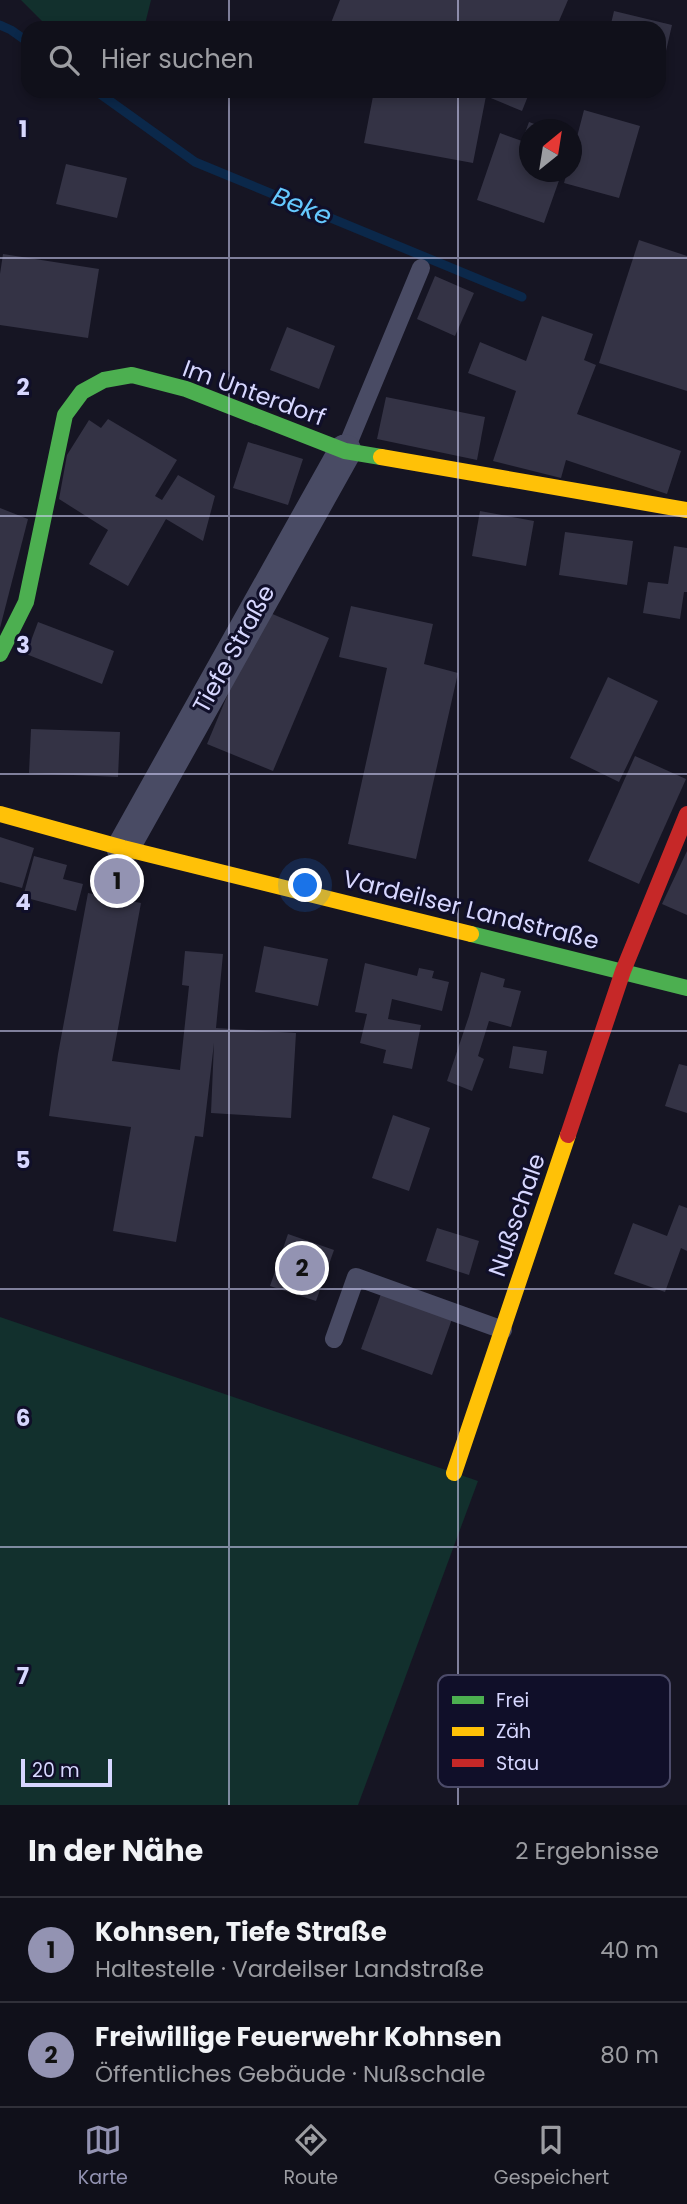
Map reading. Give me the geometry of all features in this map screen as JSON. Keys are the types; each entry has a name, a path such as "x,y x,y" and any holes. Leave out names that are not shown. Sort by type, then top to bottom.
{"street":[{"name":"Im Unterdorf","path":"0,654 26,602 65,415 82,391 104,380 132,375 186,390 345,451 687,510"},
{"name":"Tiefe Straße","path":"124,848 345,451"},
{"name":"Vardeilser Landstraße","path":"0,814 124,848 687,988"},
{"name":"Nußschale","path":"454,1473 623,971 687,814"}],"lane":[{"path":"345,451 421,268"},
{"path":"334,1339 356,1277 503,1330"}],"green space":[{"path":"21,0 151,0 146,21 42,21"},
{"path":"0,1317 478,1481 358,1805 0,1805"}],"building":[{"path":"340,0 568,0 559,21 332,21"},
{"path":"614,11 655,21 612,21"},
{"path":"666,24 672,25 666,51"},
{"path":"373,98 486,98 473,163 364,143"},
{"path":"491,98 527,98 522,111"},
{"path":"584,110 640,126 619,198 564,183 582,182"},
{"path":"500,133 519,140 519,182 558,182 544,223 477,200"},
{"path":"66,164 127,178 117,218 56,204"},
{"path":"639,240 687,256 687,391 599,363"},
{"path":"3,254 99,269 88,338 0,325 0,274"},
{"path":"435,276 474,293 455,336 417,319"},
{"path":"542,316 593,334 584,360 596,365 577,414 681,451 667,494 566,460 561,478 493,461 516,391 468,373 480,342 526,361"},
{"path":"287,327 335,346 319,389 270,370"},
{"path":"386,397 485,417 477,460 377,439"},
{"path":"108,419 177,460 155,496 162,500 178,475 215,496 203,541 166,519 128,586 89,564 108,530 59,499 67,455 89,420 101,428"},
{"path":"248,442 303,459 288,505 233,488"},
{"path":"0,508 28,519 0,628"},
{"path":"480,511 534,521 526,566 472,556"},
{"path":"565,532 633,541 627,585 559,575"},
{"path":"674,546 687,548 687,592 684,592 680,619 643,613 648,582 668,584"},
{"path":"351,606 433,624 424,664 458,673 416,859 348,844 387,668 339,657"},
{"path":"263,610 329,638 273,771 207,744"},
{"path":"38,622 114,651 102,684 26,654"},
{"path":"608,677 658,701 619,782 570,758"},
{"path":"31,729 120,732 118,777 29,773"},
{"path":"635,756 686,779 639,884 588,861"},
{"path":"0,837 34,848 22,888 0,882"},
{"path":"687,851 687,915 662,904"},
{"path":"34,856 67,865 63,879 83,884 76,911 23,897"},
{"path":"88,893 141,903 112,1061 180,1070 189,986 182,985 185,951 223,954 216,1028 296,1033 291,1118 211,1113 214,1043 203,1137 195,1136 176,1242 113,1231 131,1127 49,1116"},
{"path":"264,946 328,959 318,1006 255,992"},
{"path":"365,963 417,976 419,968 434,971 432,978 449,982 442,1011 392,999 388,1019 421,1025 412,1069 383,1063 386,1050 360,1043 367,1014 355,1012"},
{"path":"481,972 505,979 503,987 521,991 511,1027 489,1021 478,1056 484,1059 472,1091 447,1081"},
{"path":"513,1046 547,1051 543,1074 509,1068"},
{"path":"679,1064 687,1066 687,1113 665,1106"},
{"path":"393,1115 430,1128 409,1191 372,1178"},
{"path":"679,1205 687,1208 687,1251 681,1248 665,1292 614,1274 633,1223 667,1236"},
{"path":"437,1228 479,1241 469,1275 426,1261"},
{"path":"288,1234 334,1250 316,1301 270,1286"},
{"path":"381,1294 452,1319 432,1375 361,1349"}],"waterway":[{"name":"Beke","path":"0,25 21,37"},
{"name":"Beke","path":"106,98 195,162 522,297"}],"traffic: fast":[{"path":"0,654 26,602 65,415 82,392 104,380 132,375 186,389 345,451 381,457"},
{"path":"471,934 687,988"}],"traffic: slow":[{"path":"381,457 687,510"},
{"path":"0,814 123,848 471,934"},
{"path":"454,1473 568,1135"}],"traffic: jam":[{"path":"568,1135 623,971 687,814"}],"place":[{"name":"Kohnsen, Tiefe Straße","path":"117,881"},
{"name":"Freiwillige Feuerwehr Kohnsen","path":"302,1268"}]}
